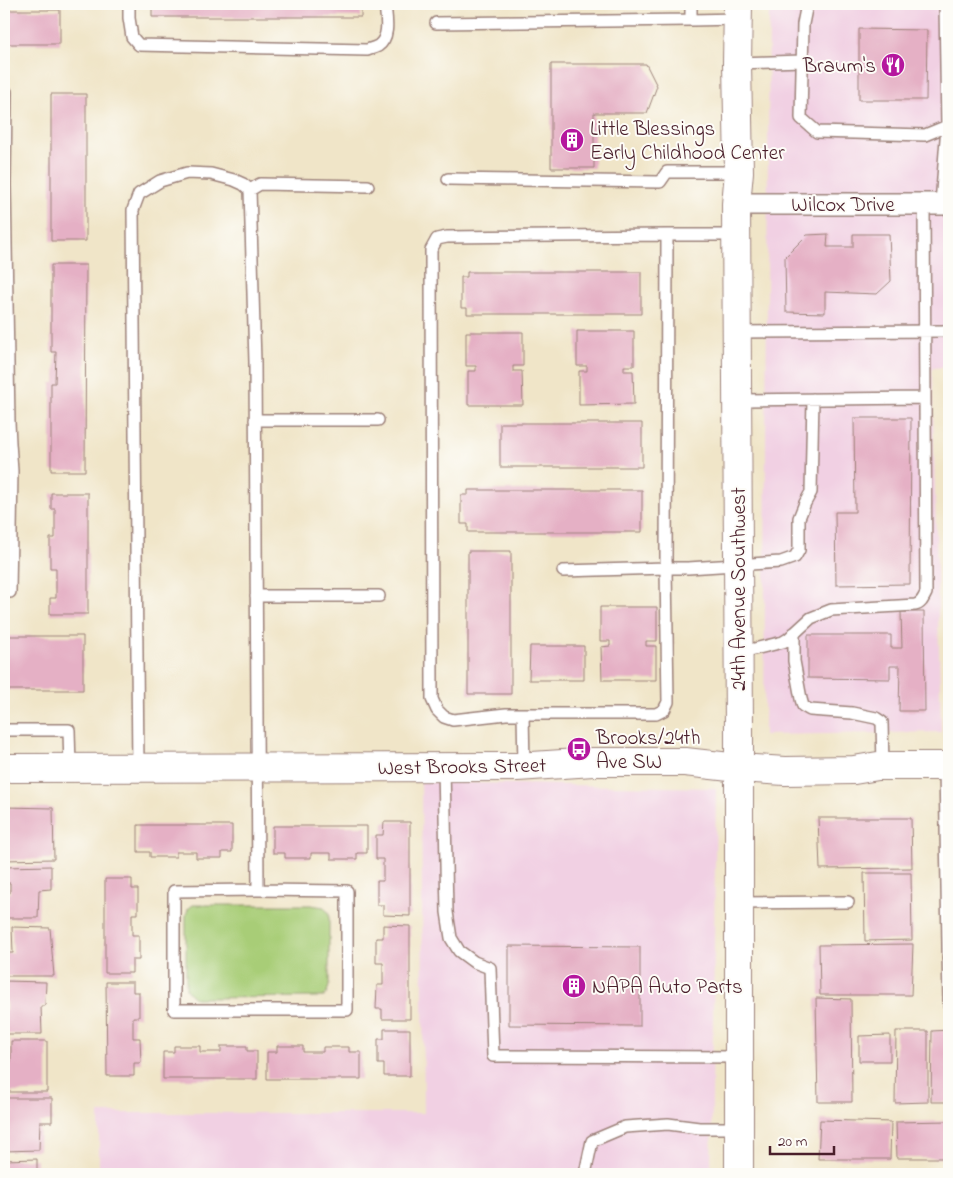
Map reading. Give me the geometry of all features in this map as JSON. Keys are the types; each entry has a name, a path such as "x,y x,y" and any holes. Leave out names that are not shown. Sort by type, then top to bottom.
{"main road":[{"name":"24th Avenue Southwest","path":"738,12 739,172 736,204 739,655 739,1174"},
{"name":"West Brooks Street","path":"4,768 444,767 524,766 593,762 684,762 785,771 854,770 883,766 947,766"}],"street":[{"name":"Wilcox Drive","path":"736,204 938,204"}],"lane":[{"path":"129,4 132,37 139,45 366,50 378,46 383,41 386,33 385,4"},
{"path":"691,4 691,20"},
{"path":"807,4 803,24 801,118 817,132 926,136 947,126"},
{"path":"739,655 746,651 783,642 811,618 830,610 914,605 923,599 926,593 925,331 947,126 942,6"},
{"path":"436,23 691,20 738,12"},
{"path":"737,63 802,61"},
{"path":"4,89 6,92 5,204 9,422 7,446 12,470 10,592 4,592"},
{"path":"448,179 660,182 667,172 739,172"},
{"path":"138,768 133,210 139,194 160,181 187,173 211,174 234,180 250,190 255,362 258,890"},
{"path":"250,190 260,184 368,186"},
{"path":"667,235 666,568 668,702 664,710 656,714 506,714 453,720 444,717 437,710 432,699 431,250 437,239 447,237 667,235 737,235"},
{"path":"737,332 949,331"},
{"path":"738,400 925,398"},
{"path":"563,571 738,565 782,562 795,557 799,550 799,518 811,492 813,399"},
{"path":"255,420 378,420"},
{"path":"256,596 379,596"},
{"path":"794,633 794,661 800,699 803,706 810,710 852,713 876,718 882,722 883,766"},
{"path":"523,714 524,766"},
{"path":"4,730 69,730 70,768"},
{"path":"947,766 949,1005"},
{"path":"444,767 447,912 450,938 459,951 474,962 490,968 493,1056 739,1057"},
{"path":"258,890 347,891 347,1010 174,1010 174,891 258,890"},
{"path":"739,903 848,902"},
{"path":"585,1174 592,1141 624,1126 668,1124 699,1128 739,1128"}],"shaded area":[{"path":"769,4 949,4 949,367 932,368 941,732 764,735"},
{"path":"421,782 716,788 711,1174 99,1174 99,1113 424,1113"}],"green space":[{"path":"193,905 311,905 324,907 329,914 329,986 324,997 195,998 186,989 186,915 188,909"}],"building":[{"path":"152,4 361,4 361,17 152,17"},
{"path":"4,10 60,10 60,44 4,44"},
{"name":"Braum's","path":"859,29 927,30 926,100 859,100"},
{"name":"Little Blessings Early Childhood Center","path":"551,64 646,64 657,86 647,113 594,113 594,168 551,168"},
{"path":"51,94 86,94 86,241 51,241"},
{"path":"828,234 827,247 853,247 853,234 889,234 891,281 877,294 825,292 825,313 786,312 785,257 807,235"},
{"path":"51,265 86,265 85,471 51,471 51,383 55,383 56,352 51,352"},
{"path":"467,272 641,272 641,314 467,314 467,308 461,308 461,277 467,277"},
{"path":"577,331 634,331 634,366 624,366 624,371 633,371 634,404 579,405 579,371 587,371 587,366 577,366"},
{"path":"466,332 523,332 523,366 513,366 513,371 522,371 523,405 468,405 468,371 476,371 476,366 466,366"},
{"path":"854,418 911,418 910,584 836,585 835,512 855,512"},
{"path":"500,423 642,423 642,467 500,467"},
{"path":"468,490 642,490 642,532 468,532 468,524 461,524 461,495 468,495"},
{"path":"51,493 88,493 88,614 50,614 50,598 56,598 56,568 50,568 50,538 55,538 55,509 51,509"},
{"path":"468,551 511,551 511,694 468,694"},
{"path":"600,607 657,607 657,641 646,641 646,646 656,646 656,680 602,680 601,647 610,646 610,641 600,641"},
{"path":"901,612 924,612 925,711 899,711 900,666 890,666 890,679 808,678 808,635 891,635 891,648 902,648"},
{"path":"4,636 83,636 83,690 4,690"},
{"path":"530,646 584,646 584,680 529,680"},
{"path":"4,807 53,808 54,859 4,860"},
{"path":"818,818 911,818 912,868 820,869"},
{"path":"384,822 410,822 410,916 383,915 383,905 377,905 377,881 383,881 383,859 376,859 376,835 383,835"},
{"path":"138,825 232,825 232,852 222,852 222,858 196,858 196,852 176,852 176,857 150,857 150,852 138,852"},
{"path":"273,826 367,826 367,853 357,853 357,859 331,859 331,853 311,853 311,858 285,858 285,853 273,853"},
{"path":"51,866 51,889 39,890 38,918 4,918 4,893 10,893 10,883 4,883 4,867"},
{"path":"864,873 911,873 912,940 865,941"},
{"path":"105,879 132,879 132,889 138,889 138,914 132,914 132,935 139,935 139,960 132,960 132,973 105,973"},
{"path":"383,925 410,926 410,1019 382,1019 382,1009 376,1009 377,985 383,985 383,963 376,963 376,938 383,938"},
{"path":"12,927 50,928 54,976 4,976 4,953 13,953"},
{"path":"913,944 911,995 820,995 819,945"},
{"name":"NAPA Auto Parts","path":"509,946 640,947 640,1026 509,1025"},
{"path":"4,981 46,982 45,1006 41,1006 42,1034 4,1034 4,1010 6,1010 7,1002 4,1002"},
{"path":"106,982 133,982 133,992 139,992 139,1017 133,1017 133,1038 140,1038 141,1063 134,1063 134,1076 107,1076"},
{"path":"816,998 851,999 852,1102 818,1102"},
{"path":"384,1029 410,1029 410,1076 384,1076 384,1064 378,1064 378,1039 384,1039"},
{"path":"949,1030 949,1102 931,1102 932,1031"},
{"path":"896,1031 928,1031 928,1102 895,1103"},
{"path":"890,1035 890,1061 859,1061 859,1036"},
{"path":"11,1041 47,1041 47,1092 4,1092 4,1062 11,1062"},
{"path":"174,1046 200,1046 200,1052 221,1052 221,1046 247,1046 247,1051 257,1051 257,1079 163,1079 163,1052 174,1052"},
{"path":"277,1046 303,1046 303,1052 323,1052 323,1047 349,1047 349,1052 361,1052 361,1079 267,1079 267,1052 277,1052"},
{"path":"4,1098 52,1098 52,1122 40,1122 39,1150 4,1151"},
{"path":"820,1120 891,1122 890,1159 818,1159"},
{"path":"949,1121 949,1158 897,1158 896,1122"},
{"path":"37,1159 37,1174 4,1174 4,1160"}],"place":[{"name":"Braum's","path":"893,65"},
{"name":"Little Blessings Early Childhood Center","path":"572,140"},
{"name":"Brooks/24th Ave SW","path":"579,749"},
{"name":"NAPA Auto Parts","path":"574,986"}]}
